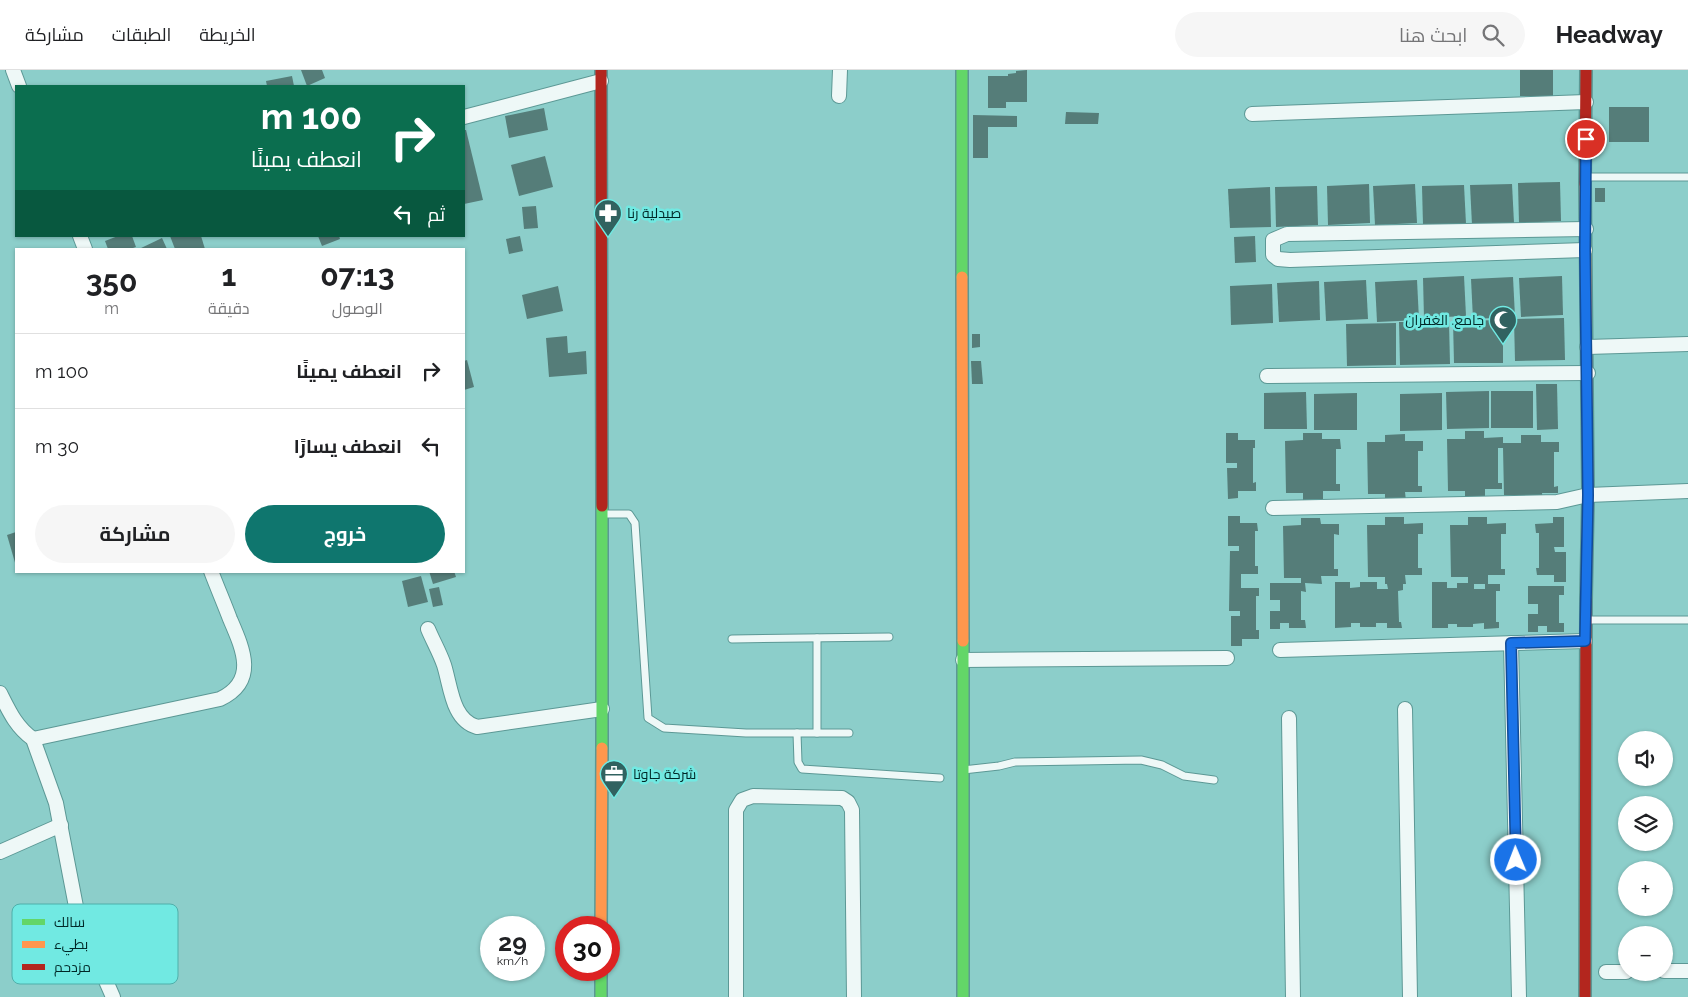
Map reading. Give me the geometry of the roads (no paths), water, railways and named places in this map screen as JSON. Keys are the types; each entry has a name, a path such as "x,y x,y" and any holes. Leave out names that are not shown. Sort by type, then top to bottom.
{"street":[{"path":"12,70 19,85"},
{"path":"839,96 840,70"},
{"path":"962,70 964,997"},
{"path":"1585,997 1585,641 1588,495 1585,250 1586,70"},
{"path":"465,117 601,75 601,916"},
{"path":"1252,114 1586,102"},
{"path":"1585,250 1290,260 1278,259 1273,254 1273,240 1288,234 1586,229"},
{"path":"1587,347 1688,344"},
{"path":"1267,376 1588,373"},
{"path":"1273,508 1557,502 1588,495 1688,491"},
{"path":"33,739 220,700 232,694 240,685 244,671 244,658 241,645 212,573"},
{"path":"428,629 444,664 456,708 462,718 470,725 477,727 602,709"},
{"path":"1280,650 1585,641"},
{"path":"1511,643 1519,997"},
{"path":"963,660 1227,658"},
{"path":"0,693 13,720 33,739 56,803 75,904"},
{"path":"1405,709 1410,997"},
{"path":"1289,718 1293,997"},
{"path":"736,997 736,810 742,800 753,796 842,798 848,802 852,810 854,997"},
{"path":"0,852 61,825"},
{"path":"1673,971 1688,971"},
{"path":"1606,972 1618,972"},
{"path":"601,981 601,997"},
{"path":"107,984 113,997"}],"lane":[{"path":"1586,177 1688,177"},
{"path":"602,514 629,514 635,523 648,718 664,728 746,734 849,733"},
{"path":"1586,620 1688,620"},
{"path":"732,639 889,637"},
{"path":"816,638 817,733"},
{"path":"797,733 798,762 802,769 940,778"},
{"path":"963,770 1015,762 1141,760 1162,765 1184,776 1214,780"}],"place":[{"name":"صيدلية رنا","path":"608,237"},
{"name":"جامع. الغفران","path":"1503,344"},
{"name":"شركة جاوتا","path":"614,798"}]}
